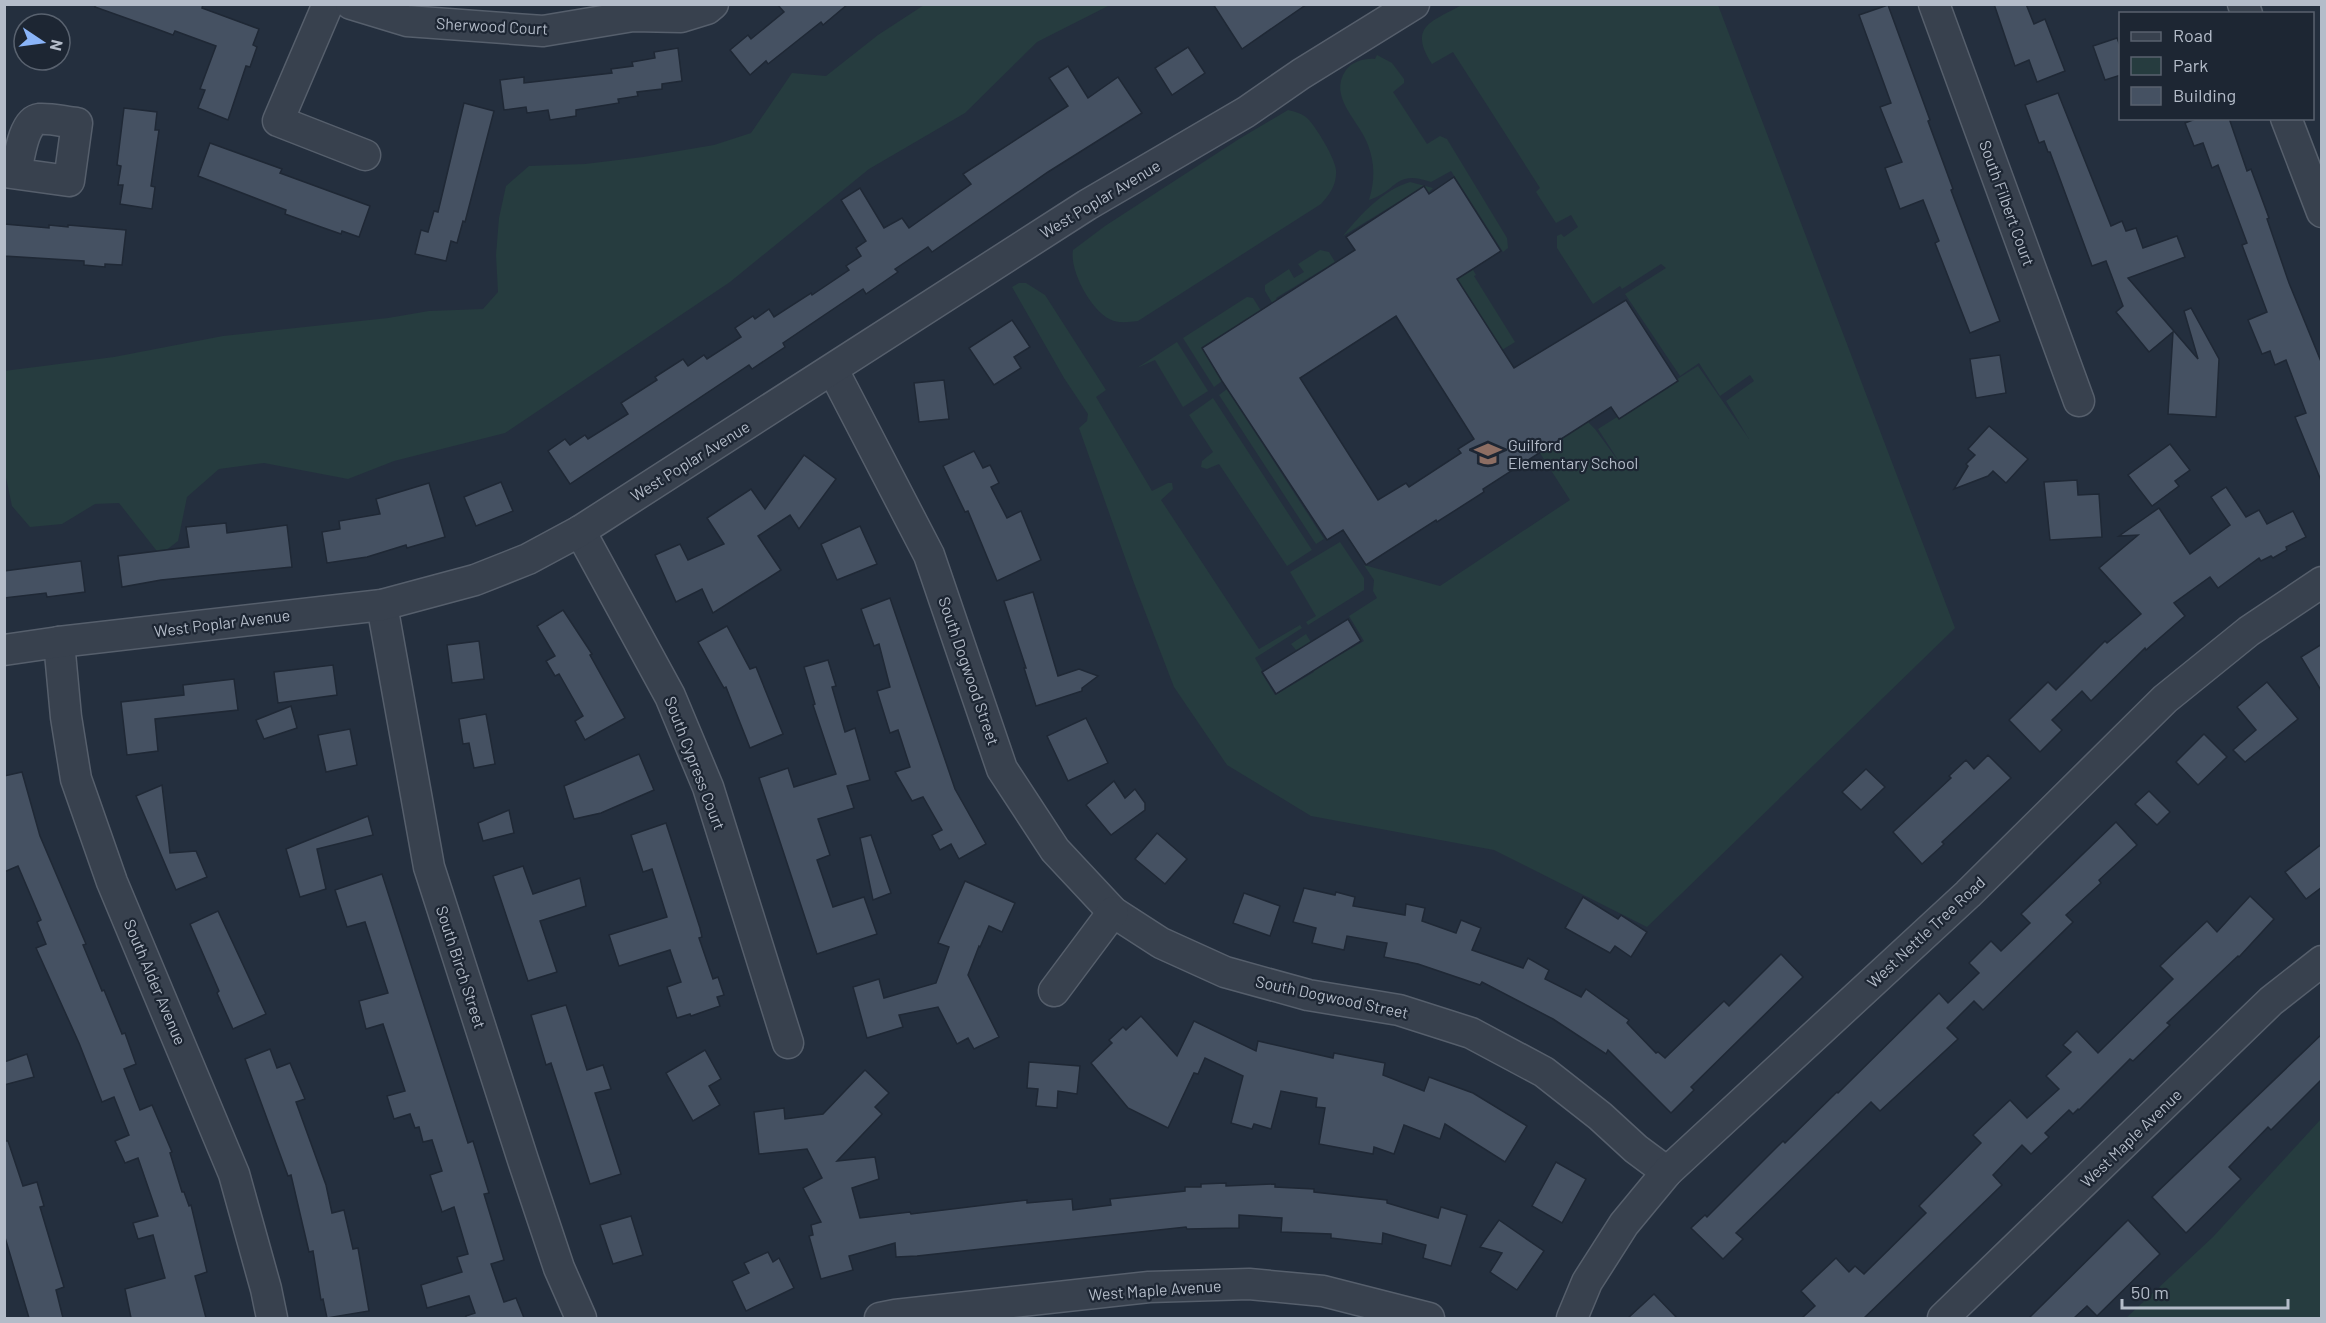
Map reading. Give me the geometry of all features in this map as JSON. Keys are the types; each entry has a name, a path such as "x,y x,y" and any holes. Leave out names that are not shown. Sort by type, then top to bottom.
{"street":[{"path":"328,4 278,121 365,155"},
{"name":"Sherwood Court","path":"351,4 543,30 639,10 681,17 707,9 712,4"},
{"name":"West Poplar Avenue","path":"4,650 382,604 475,580 528,559 579,531 1068,217 1245,112 1301,74 1414,4"},
{"name":"South Filbert Court","path":"1934,4 2079,401"},
{"path":"2287,120 2322,212"},
{"name":"South Dogwood Street","path":"833,370 930,555 1002,769 1055,850 1113,912 1161,943 1224,972 1308,995 1399,1010 1471,1033 1544,1072 1667,1172"},
{"name":"South Cypress Court","path":"579,531 670,696 708,787 788,1043"},
{"name":"West Nettle Tree Road","path":"1572,1318 1587,1282 1624,1224 1667,1172 1968,894 2165,699 2249,631 2322,582"},
{"name":"South Birch Street","path":"382,604 429,867 560,1269 581,1318"},
{"name":"South Alder Avenue","path":"59,642 66,717 76,780 112,882 234,1174 272,1318"},
{"path":"1054,991 1113,912"},
{"name":"West Maple Avenue","path":"1943,1318 2271,1001 2322,961"},
{"name":"West Maple Avenue","path":"880,1318 906,1313 1149,1287 1249,1284 1323,1291 1429,1318"}],"green space":[{"path":"924,5 1110,5 1037,42 965,113 869,169 730,282 505,433 394,461 348,479 264,463 219,469 187,497 178,541 160,555 119,503 95,504 62,524 30,527 12,506 5,473 4,371 114,357 223,336 388,318 429,311 483,309 498,292 496,255 499,218 506,186 529,166 585,164 643,157 714,145 751,133 792,73 826,76 878,35"},
{"name":"Guilford Elementary School","path":"1462,5 1718,5 1955,628 1647,927 1494,850 1311,816 1227,765 1174,687 1079,428 1087,421 1088,414 1064,378 1012,287 1019,283 1026,283 1045,295 1106,390 1096,397 1152,491 1172,483 1173,489 1161,500 1259,649 1300,625 1302,628 1255,658 1275,695 1314,672 1300,649 1296,650 1291,644 1306,634 1324,664 1364,641 1349,616 1377,598 1373,591 1374,580 1364,565 1440,586 1570,500 1540,453 1588,422 1622,466 1598,429 1698,366 1749,439 1726,401 1754,381 1750,375 1720,396 1699,363 1680,376 1625,294 1666,268 1661,264 1622,289 1620,286 1593,304 1557,248 1557,236 1561,234 1564,237 1578,227 1571,215 1556,223 1536,192 1540,188 1453,52 1432,64 1422,41 1423,33 1433,21"},
{"path":"1377,55 1392,63 1404,79 1404,83 1393,92 1427,144 1440,136 1447,139 1507,238 1508,248 1503,252 1451,171 1431,182 1410,178 1403,180 1369,200 1373,172 1370,152 1364,136 1347,109 1340,90 1341,80 1352,64 1375,59"},
{"path":"1288,110 1309,120 1325,144 1335,165 1334,184 1321,204 1138,321 1114,321 1098,310 1079,280 1073,250 1105,226"},
{"path":"1410,182 1433,188 1428,193 1424,186 1343,236 1365,211 1382,197"},
{"path":"1320,250 1329,252 1335,262 1276,298 1288,319 1284,322 1265,291 1265,285 1289,269 1294,278 1304,272 1298,264"},
{"path":"1473,270 1476,275 1474,276 1515,342 1502,350 1457,279"},
{"path":"1247,297 1253,298 1263,314 1258,312 1202,347 1222,381 1214,387 1183,338"},
{"path":"1177,342 1208,391 1183,407 1155,360 1137,368"},
{"path":"1227,389 1324,539 1316,544 1219,395"},
{"path":"1213,398 1312,550 1287,566 1219,464 1207,469 1201,467 1202,461 1213,452 1189,415"},
{"path":"1340,542 1364,578 1364,590 1308,625 1306,622 1316,616 1290,572"},
{"path":"2321,1119 2321,1318 2126,1318 2213,1237"}],"building":[{"path":"95,4 203,4 202,8 259,29 253,45 257,47 250,67 246,66 228,120 198,108 205,90 200,89 216,46 175,31 173,35 95,7"},
{"path":"777,4 848,4 823,25 821,22 768,64 766,61 750,75 730,50 748,35 751,39 784,12"},
{"path":"1213,4 1307,4 1242,49"},
{"path":"1994,4 2026,4 2034,24 2045,19 2065,71 2037,82 2029,60 2015,66"},
{"path":"1888,5 1930,120 1928,121 1953,189 1951,190 2000,321 1970,333 1935,243 1939,241 1923,200 1900,209 1885,168 1902,162 1880,107 1891,103 1859,15"},
{"path":"2117,38 2119,76 2105,80 2093,46"},
{"path":"1188,47 1205,73 1172,95 1155,68"},
{"path":"678,48 682,81 662,84 662,89 637,92 638,96 618,99 619,103 576,110 576,116 550,120 548,110 527,113 526,107 504,110 500,80 524,77 524,83 612,73 611,69 633,66 632,62 655,58 654,52"},
{"path":"1068,66 1088,98 1118,77 1142,113 1048,172 932,252 928,247 895,269 898,272 866,294 863,289 783,343 785,347 752,369 749,365 570,484 548,451 565,439 570,445 585,435 588,439 628,414 621,403 657,380 655,377 683,359 688,366 704,355 707,359 741,337 735,328 753,316 755,319 769,309 774,317 849,270 846,266 861,256 856,248 866,241 841,200 860,188 884,228 902,218 909,228 971,184 963,174 1068,106 1049,78"},
{"path":"2058,93 2111,226 2122,221 2126,231 2136,228 2143,248 2177,236 2185,257 2128,278 2198,359 2184,311 2191,308 2219,359 2216,417 2168,414 2173,332 2149,352 2116,312 2123,306 2106,261 2092,266 2050,152 2044,141 2039,143 2025,105"},
{"path":"464,103 494,111 465,222 463,221 457,243 451,241 446,261 415,254 421,230 428,232 434,211 438,212"},
{"path":"124,108 157,112 155,130 159,130 151,186 155,187 152,209 120,204 123,185 118,185 121,166 117,165"},
{"path":"2193,120 2230,120 2247,171 2251,169 2289,283 2322,364 2322,483 2295,417 2306,413 2286,360 2275,365 2270,351 2262,354 2248,320 2267,312 2242,245 2247,243 2218,165 2212,168 2203,143 2194,146 2185,123"},
{"path":"210,143 282,169 280,173 370,206 359,237 342,231 341,234 285,214 286,210 198,176"},
{"path":"1454,177 1501,251 1457,279 1514,368 1626,300 1678,381 1619,419 1611,407 1483,489 1484,492 1366,565 1343,530 1327,540 1202,348 1355,250 1346,237 1424,186 1429,194","holes":["1396,316 1474,439 1458,449 1461,453 1409,487 1406,483 1378,500 1300,378"]},
{"path":"4,224 49,228 49,225 68,227 68,225 126,230 122,265 105,264 105,267 84,265 84,261 4,256"},
{"path":"1012,320 1030,347 1014,357 1021,368 994,385 969,348"},
{"path":"2000,355 2006,393 1976,398 1970,359"},
{"path":"944,380 949,419 919,422 914,383"},
{"path":"1989,426 2028,459 2006,483 1993,471 1988,476 1954,489 1968,466 1966,464 1975,455 1968,449"},
{"path":"2170,444 2190,470 2175,481 2179,486 2152,506 2128,475"},
{"path":"974,451 983,468 990,465 999,483 991,487 1007,518 1021,511 1041,560 997,581 968,511 965,512 943,466"},
{"path":"804,455 836,479 799,529 790,515 758,536 781,570 713,613 702,589 676,602 655,555 680,544 688,560 724,544 707,518 751,489 765,509"},
{"path":"2077,480 2078,495 2099,494 2102,537 2050,540 2044,482"},
{"path":"501,482 513,511 476,526 464,497"},
{"path":"429,483 445,537 407,548 406,545 367,557 327,563 322,532 340,529 339,521 380,514 376,499"},
{"path":"2226,487 2246,517 2259,510 2267,524 2293,511 2306,537 2286,547 2287,550 2273,558 2271,556 2261,561 2259,558 2218,588 2210,577 2174,603 2185,616 2146,650 2145,648 2091,701 2082,691 2052,720 2062,730 2040,752 2009,720 2048,682 2056,690 2105,641 2107,643 2141,614 2099,568 2138,535 2119,536 2159,508 2190,554 2230,525 2211,497"},
{"path":"226,523 227,533 287,525 292,567 161,580 122,587 118,556 189,547 186,527"},
{"path":"860,526 877,564 837,580 821,544"},
{"path":"81,561 85,592 47,597 46,593 4,598 4,571"},
{"path":"1033,592 1058,676 1079,669 1098,676 1082,688 1082,691 1036,706 1004,601"},
{"path":"890,598 955,789 986,844 959,859 951,844 940,850 932,835 942,830 923,797 912,801 895,772 910,767 898,730 890,733 877,691 890,687 879,644 874,646 861,609"},
{"path":"563,610 592,654 590,655 625,718 585,740 575,721 583,716 559,674 555,676 546,661 555,656 537,626"},
{"path":"1348,619 1361,641 1276,694 1262,672"},
{"path":"727,626 750,669 756,667 783,734 750,748 726,687 724,688 698,642"},
{"path":"479,641 484,679 452,683 447,645"},
{"path":"2322,644 2322,692 2301,657"},
{"path":"828,660 836,686 832,687 845,732 855,728 870,780 847,786 854,808 818,819 830,855 817,860 833,907 864,897 877,934 817,954 759,778 788,768 794,787 836,774 813,705 815,704 804,667"},
{"path":"333,665 337,695 278,703 274,672"},
{"path":"234,679 238,710 155,719 158,751 127,755 121,702 184,695 183,685"},
{"path":"2267,682 2298,719 2245,762 2233,750 2256,730 2237,707"},
{"path":"291,706 297,728 264,739 256,720"},
{"path":"486,714 495,764 474,768 469,743 463,744 459,719"},
{"path":"1086,718 1108,763 1068,781 1047,736"},
{"path":"350,729 357,765 326,772 318,735"},
{"path":"2204,734 2227,757 2198,785 2176,762"},
{"path":"639,754 654,790 601,813 574,819 564,786"},
{"path":"1988,755 2011,778 1942,842 1944,844 1922,864 1893,832 1951,778 1949,776 1966,760 1974,769"},
{"path":"1866,769 1885,787 1861,810 1842,792"},
{"path":"22,772 40,836 86,944 83,945 102,991 104,990 122,1034 125,1033 136,1064 124,1069 140,1110 152,1105 172,1152 170,1153 182,1192 189,1206 191,1205 207,1272 195,1276 206,1318 131,1318 125,1289 165,1278 153,1235 138,1239 133,1223 158,1216 138,1158 125,1163 115,1141 129,1135 114,1097 102,1102 79,1043 36,948 46,944 37,922 41,920 18,866 4,872 4,776"},
{"path":"1114,781 1125,798 1135,789 1145,803 1145,810 1111,835 1086,805"},
{"path":"162,785 170,853 196,851 207,877 176,890 136,796"},
{"path":"2149,791 2170,812 2157,825 2135,804"},
{"path":"509,810 514,833 483,841 478,823"},
{"path":"368,816 373,835 317,849 326,889 300,897 286,849"},
{"path":"2116,822 2137,845 2066,915 2073,922 1983,1010 1974,1001 1947,1028 1958,1039 1880,1111 1871,1102 1736,1233 1743,1239 1723,1259 1691,1228 1705,1215 1707,1217 1783,1141 1785,1143 1838,1093 1939,993 1948,1003 1979,973 1969,963 1991,941 2001,951 2030,923 2021,914"},
{"path":"666,823 700,928 702,937 699,938 713,979 718,977 724,995 717,997 720,1006 691,1016 690,1014 677,1018 667,987 681,982 670,950 619,966 609,935 667,917 652,869 643,872 631,835"},
{"path":"1157,833 1187,859 1165,884 1135,859"},
{"path":"871,835 891,893 873,900 860,838"},
{"path":"2322,844 2322,887 2306,899 2285,872"},
{"path":"523,866 533,894 580,878 586,906 540,921 557,972 528,981 493,876"},
{"path":"382,874 468,1143 473,1141 489,1193 484,1194 504,1260 491,1264 504,1302 516,1298 524,1318 466,1318 475,1313 469,1296 427,1308 421,1285 462,1272 457,1257 468,1254 454,1207 442,1212 430,1175 442,1171 432,1140 423,1142 419,1127 415,1128 410,1114 394,1119 387,1096 405,1091 383,1024 366,1029 359,1001 388,993 365,922 347,927 335,890"},
{"path":"965,881 1015,903 1002,932 989,926 968,975 999,1037 974,1049 968,1038 957,1044 938,1007 899,1015 903,1027 867,1038 853,987 879,979 884,998 936,983 949,947 938,943"},
{"path":"1304,888 1355,897 1353,906 1405,915 1406,904 1425,908 1422,921 1456,933 1461,920 1481,928 1472,950 1523,968 1528,958 1549,970 1545,979 1581,997 1586,989 1629,1020 1627,1023 1656,1053 1658,1052 1665,1058 1724,1001 1729,1006 1781,954 1803,977 1691,1087 1694,1090 1671,1113 1608,1050 1606,1054 1553,1019 1482,982 1480,985 1418,964 1384,957 1387,943 1347,936 1344,950 1312,943 1316,928 1293,922"},
{"path":"1244,893 1280,906 1270,936 1233,923"},
{"path":"2250,896 2274,919 2239,957 2167,1023 2170,1025 2133,1061 2130,1059 2079,1110 2073,1114 2069,1110 2045,1133 2049,1137 2031,1154 2022,1145 1993,1175 2002,1185 1864,1318 1802,1318 1815,1306 1801,1291 1836,1258 1849,1272 1855,1266 1864,1274 1926,1213 1919,1206 1981,1143 1973,1135 2010,1100 2027,1118 2059,1089 2046,1076 2071,1052 2063,1045 2077,1031 2098,1053 2173,979 2160,966 2207,921 2217,932"},
{"path":"1583,897 1618,919 1621,915 1647,932 1631,957 1615,946 1610,953 1565,928"},
{"path":"218,911 266,1014 233,1029 190,924"},
{"path":"566,1005 587,1070 603,1065 611,1089 595,1093 621,1174 590,1184 551,1063 546,1065 531,1015"},
{"path":"1141,1016 1177,1056 1194,1021 1256,1051 1258,1041 1333,1058 1334,1053 1385,1063 1383,1075 1424,1091 1429,1077 1473,1093 1527,1126 1505,1162 1445,1124 1440,1139 1404,1125 1394,1154 1374,1147 1373,1154 1319,1144 1325,1108 1316,1107 1317,1098 1281,1091 1271,1129 1254,1124 1252,1129 1231,1123 1243,1076 1205,1058 1198,1074 1194,1073 1168,1128 1128,1108 1091,1063 1112,1043 1109,1040 1123,1027 1126,1030"},
{"path":"2322,1034 2322,1079 2271,1130 2268,1127 2229,1167 2241,1179 2186,1233 2152,1197"},
{"path":"270,1049 277,1068 290,1063 305,1099 296,1102 326,1185 332,1213 344,1210 353,1249 358,1248 369,1311 327,1318 323,1299 321,1300 313,1251 309,1252 291,1175 288,1176 245,1059"},
{"path":"705,1050 721,1079 709,1086 720,1105 693,1121 666,1073"},
{"path":"27,1054 34,1077 4,1085 4,1062"},
{"path":"1029,1062 1080,1066 1077,1094 1058,1091 1057,1108 1036,1106 1038,1089 1027,1088"},
{"path":"865,1070 889,1093 875,1107 882,1114 837,1161 875,1157 879,1179 852,1188 860,1218 1027,1200 1027,1203 1072,1199 1073,1210 1111,1205 1110,1199 1185,1191 1185,1187 1201,1187 1201,1184 1226,1183 1226,1186 1275,1184 1275,1187 1314,1189 1314,1192 1387,1200 1387,1203 1438,1218 1441,1207 1467,1215 1451,1266 1423,1258 1426,1245 1383,1233 1382,1244 1331,1238 1331,1234 1281,1232 1282,1218 1239,1215 1239,1228 1187,1229 1186,1227 917,1256 896,1257 895,1243 849,1256 853,1270 821,1279 809,1236 813,1235 811,1225 821,1222 803,1188 822,1178 807,1149 759,1154 754,1112 784,1108 785,1119 823,1114"},
{"path":"4,1141 8,1141 23,1186 37,1182 44,1206 40,1207 64,1287 56,1290 63,1318 29,1318 4,1234"},
{"path":"1556,1162 1586,1179 1562,1223 1532,1206"},
{"path":"631,1216 643,1255 613,1264 600,1225"},
{"path":"1499,1220 1544,1251 1517,1290 1490,1272 1502,1253 1480,1247"},
{"path":"2128,1220 2160,1254 2097,1316 2087,1306 2074,1318 2029,1318"},
{"path":"768,1252 773,1262 779,1258 794,1288 746,1311 732,1281 749,1273 744,1263"},
{"path":"1654,1294 1677,1318 1628,1318"}],"place":[{"name":"Guilford Elementary School","path":"1488,454"}]}
